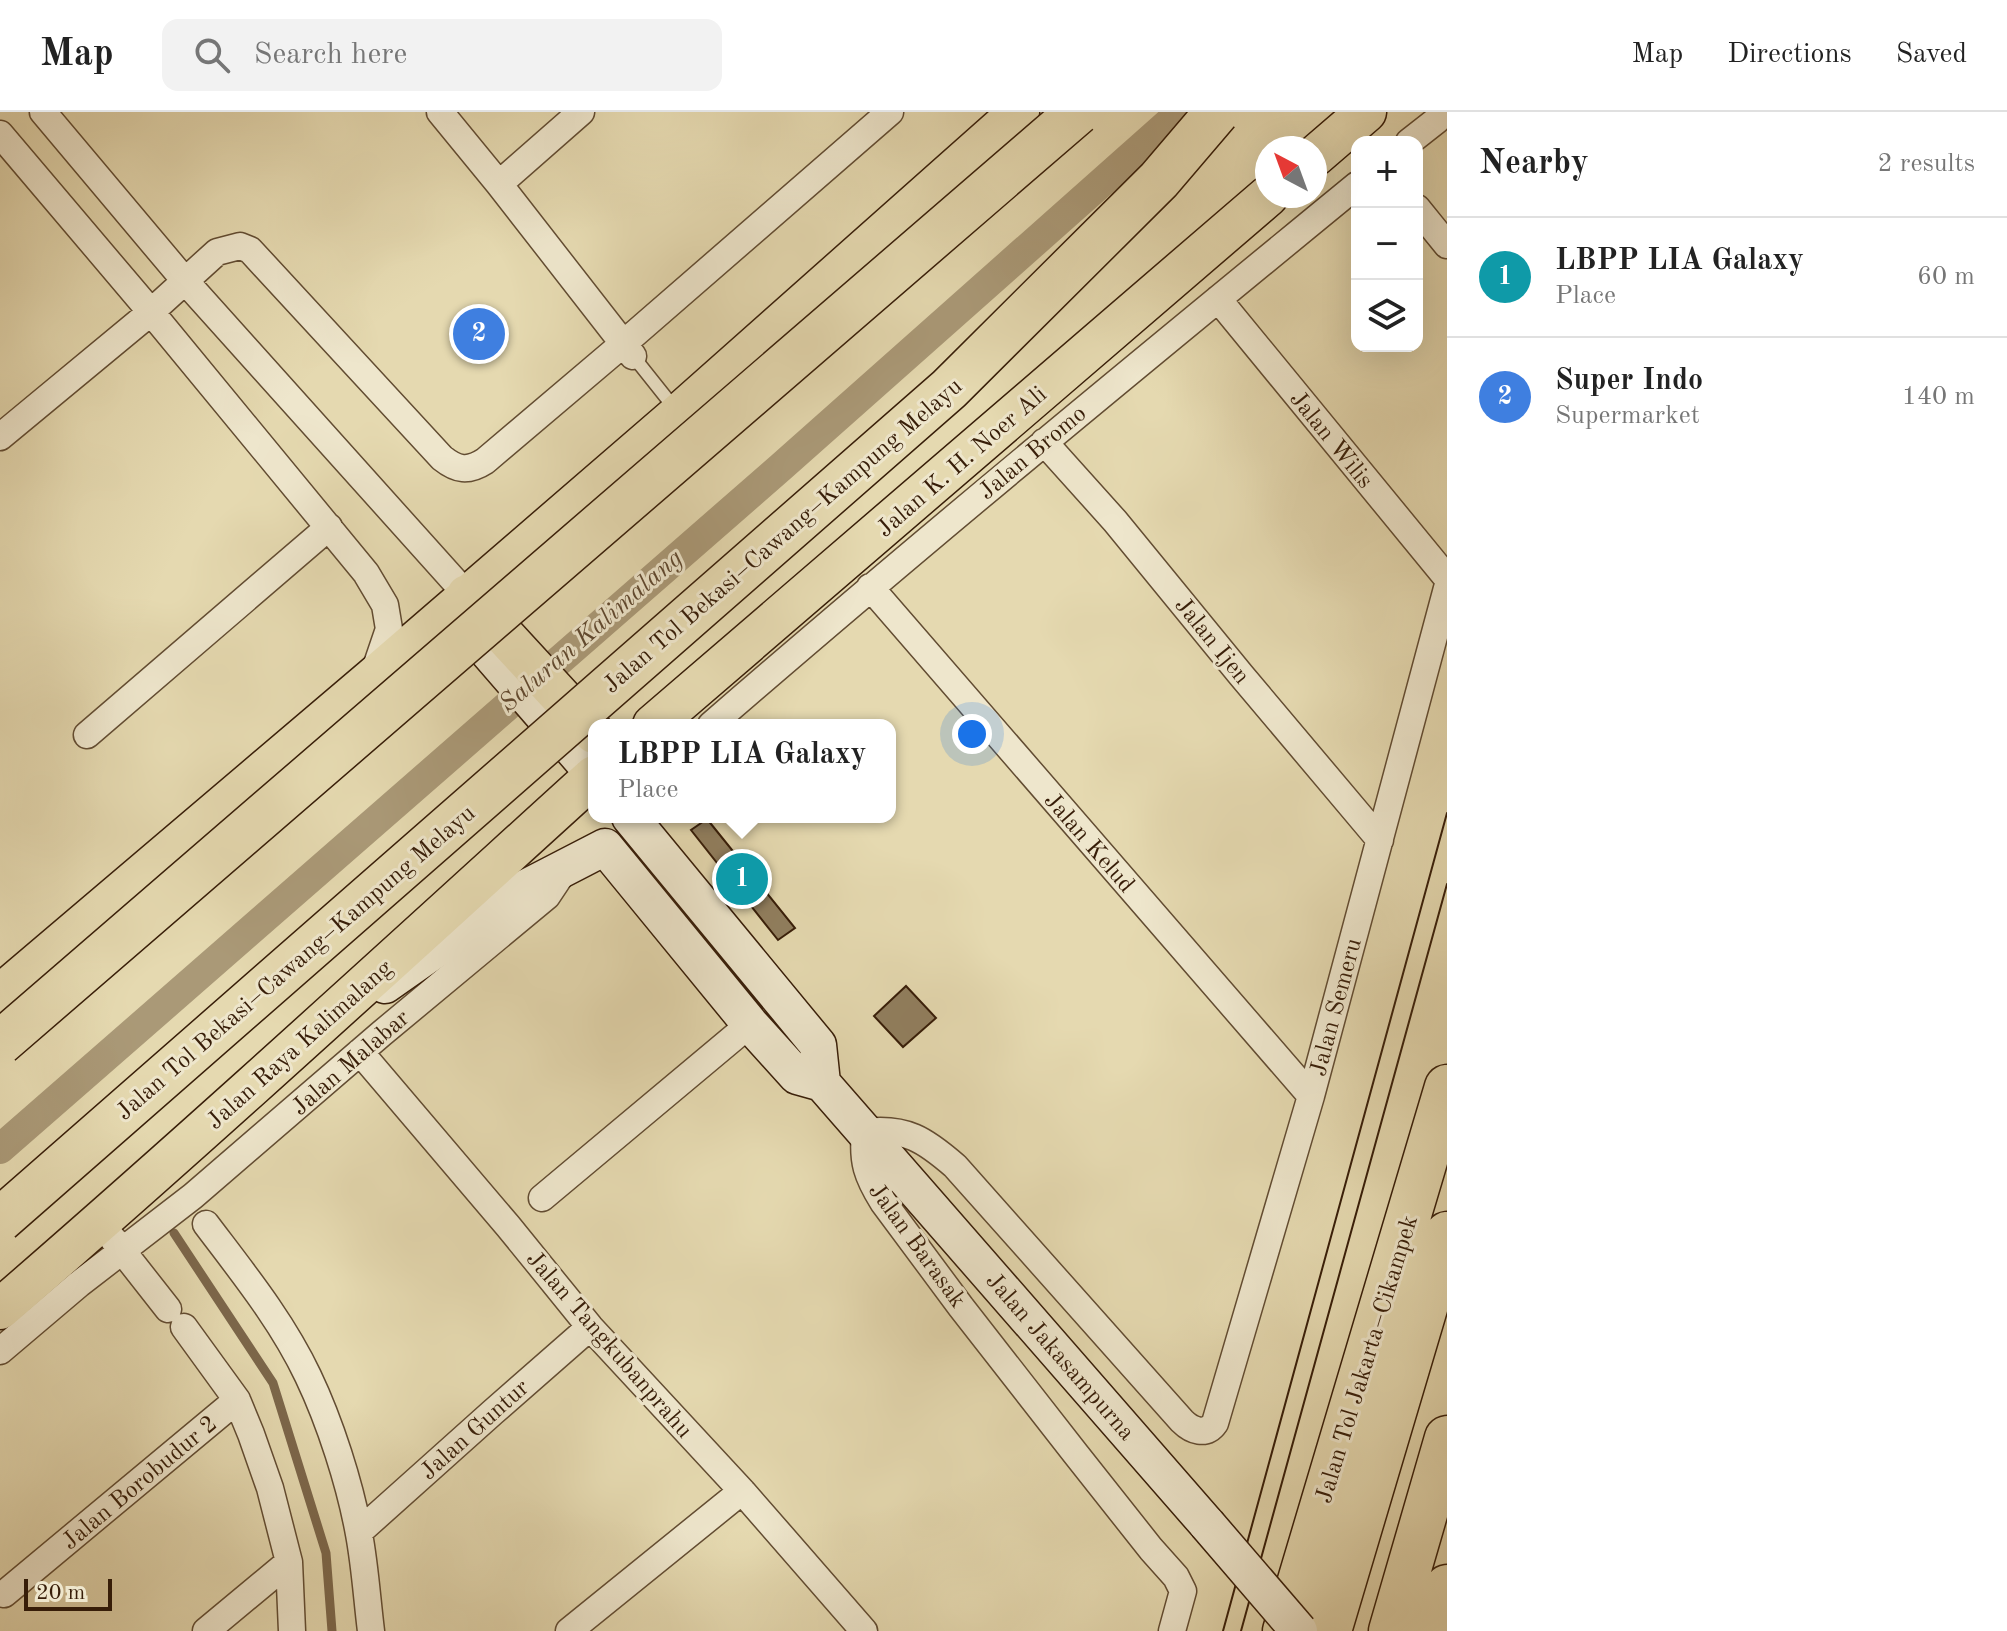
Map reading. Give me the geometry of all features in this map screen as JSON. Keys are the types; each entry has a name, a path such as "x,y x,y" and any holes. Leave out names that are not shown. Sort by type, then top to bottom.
{"highway":[{"path":"0,1043 1078,112"},
{"name":"Jalan Tol Bekasi–Cawang–Kampung Melayu","path":"0,1220 949,389 1159,180 1217,112"},
{"name":"Jalan Tol Jakarta–Cikampek","path":"1285,1631 1447,1087"},
{"path":"1329,1631 1447,1234"},
{"path":"1391,1631 1447,1438"},
{"path":"1435,1631 1447,1587"}],"main road":[{"path":"0,995 679,414 1019,112"},
{"path":"1327,146 1366,112"},
{"name":"Jalan K. H. Noer Ali","path":"660,719 1255,207"},
{"path":"460,602 572,722 588,761"},
{"name":"Jalan Raya Kalimalang","path":"0,1309 111,1236 294,1049 588,780"},
{"path":"635,823 818,1045 822,1083"},
{"name":"Jalan Jakasampurna","path":"294,1049 516,893 605,847 750,1024 797,1076 822,1083 1299,1631"}],"street":[{"path":"0,118 7,112"},
{"path":"43,112 460,602"},
{"path":"440,112 628,350"},
{"path":"499,184 581,112"},
{"path":"0,437 151,312 217,252 240,246 250,250 442,458 463,469 474,467 628,350 890,112"},
{"path":"1417,136 1437,120"},
{"path":"0,134 366,573 385,605 389,629 372,679"},
{"name":"Jalan Bromo","path":"718,719 870,587 1351,190"},
{"path":"1423,215 1447,245"},
{"name":"Jalan Wilis","path":"1218,299 1447,578"},
{"name":"Jalan Ijen","path":"1044,442 1115,521 1380,840"},
{"path":"87,735 329,527"},
{"name":"Jalan Kelud","path":"870,587 1311,1096"},
{"name":"Jalan Semeru","path":"865,1132 900,1132 918,1138 955,1166 1182,1421 1200,1431 1209,1430 1215,1423 1311,1096 1447,588"},
{"name":"Jalan Malabar","path":"0,1351 79,1284 111,1236 193,1196 547,896 567,865"},
{"path":"357,1005 381,1034"},
{"path":"542,1198 750,1024"},
{"name":"Jalan Tangkubanprahu","path":"360,1052 590,1327 742,1491 864,1631"},
{"name":"Jalan Barasak","path":"865,1132 863,1155 866,1168 883,1202 1037,1404 1176,1577 1183,1591 1172,1631"},
{"path":"206,1224 273,1315 308,1376 328,1424 359,1532 371,1631"},
{"path":"111,1236 237,1400 270,1488 289,1562 292,1631"},
{"name":"Jalan Guntur","path":"359,1532 590,1327"},
{"name":"Jalan Borobudur 2","path":"4,1594 237,1400"},
{"path":"569,1631 742,1491"},
{"path":"206,1631 289,1562"}],"lane":[{"path":"628,350 679,414"}],"building":[{"path":"701,823 710,823 795,928 778,940 691,830"},
{"path":"906,986 936,1018 903,1047 874,1016"}],"waterway":[{"name":"Saluran Kalimalang","path":"0,1149 781,467 1181,112"},
{"path":"174,1233 273,1383 326,1553 332,1631"}],"tram line":[{"path":"1223,1631 1447,813"},
{"path":"1241,1631 1447,884"}],"place":[{"name":"Super Indo","path":"479,334"},
{"name":"LBPP LIA Galaxy","path":"742,879"}]}
